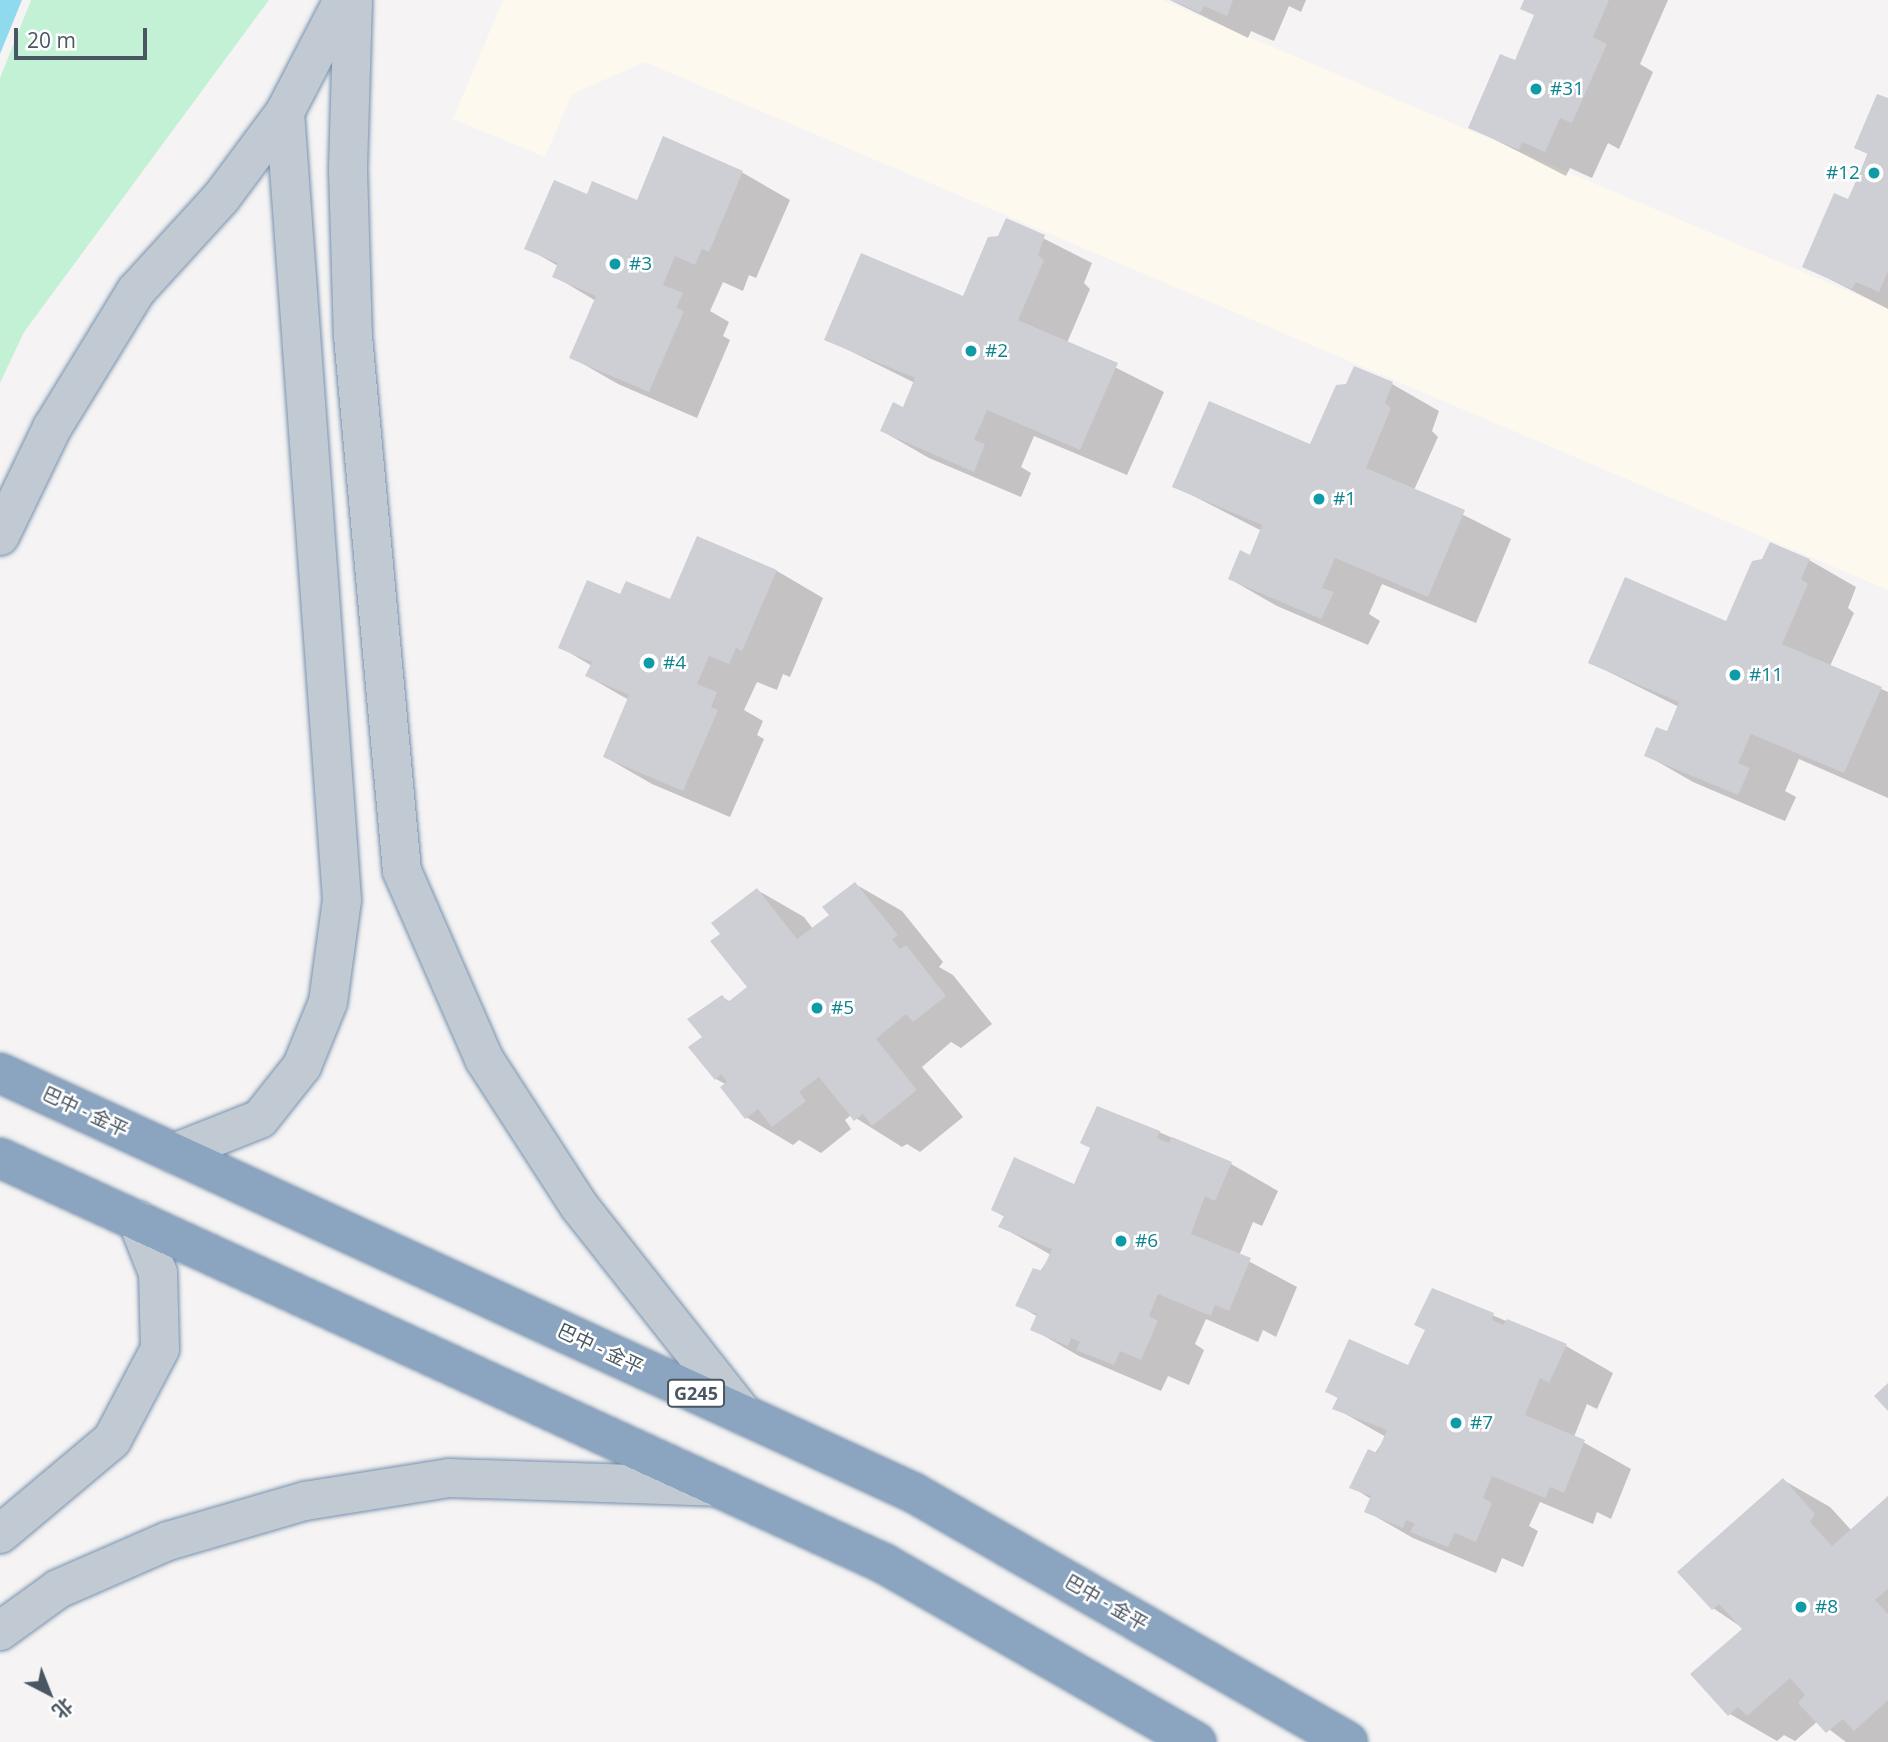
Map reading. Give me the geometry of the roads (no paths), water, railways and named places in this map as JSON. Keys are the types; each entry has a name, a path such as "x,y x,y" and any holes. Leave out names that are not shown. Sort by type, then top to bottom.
{"highway":[{"name":"巴中 - 金平","path":"11,1079 914,1493 1348,1742"},
{"path":"0,1158 883,1563 1196,1742"}],"street":[{"path":"0,536 51,429 136,291 221,198 285,112 343,0"},
{"path":"353,0 348,170 353,336 402,871 484,1059 579,1206 744,1415"},
{"path":"174,1153 260,1119 302,1066 328,1002 342,900 285,112"},
{"path":"0,1534 112,1440 160,1349 158,1273 137,1220"},
{"path":"0,1631 58,1589 168,1541 305,1501 449,1478 716,1487"}],"water":[{"path":"0,0 22,0 0,54"}],"place":[{"name":"#31","path":"1536,89"},
{"name":"#12","path":"1874,173"},
{"name":"#3","path":"615,264"},
{"name":"#2","path":"971,351"},
{"name":"#1","path":"1319,499"},
{"name":"#4","path":"649,663"},
{"name":"#11","path":"1735,675"},
{"name":"#5","path":"817,1008"},
{"name":"#6","path":"1121,1241"},
{"name":"#7","path":"1456,1423"},
{"name":"#8","path":"1801,1607"}]}
